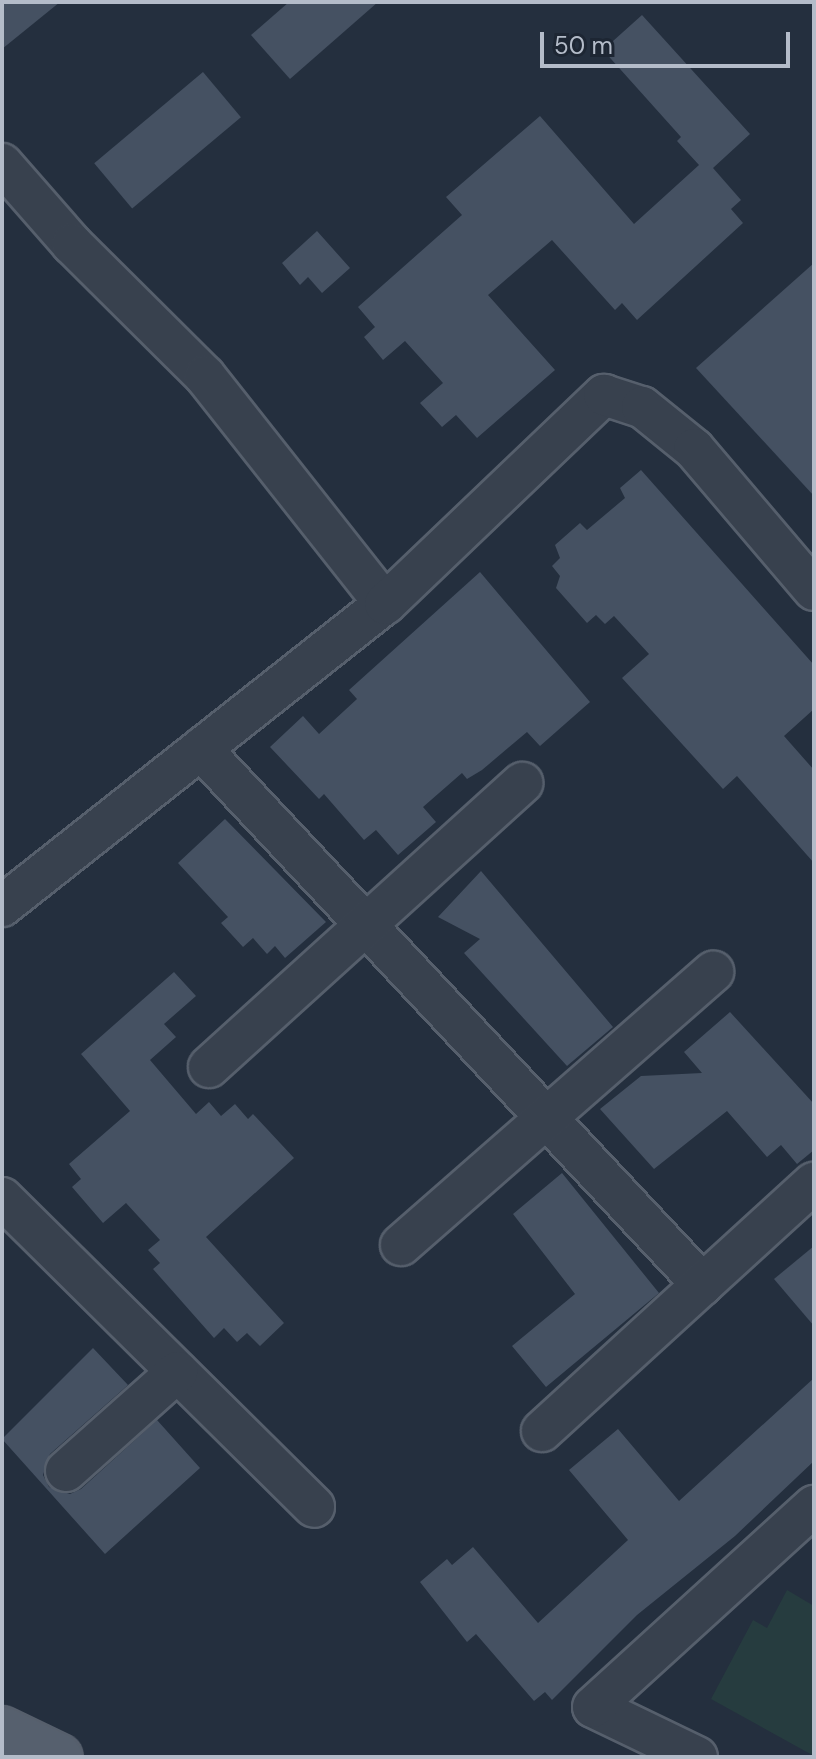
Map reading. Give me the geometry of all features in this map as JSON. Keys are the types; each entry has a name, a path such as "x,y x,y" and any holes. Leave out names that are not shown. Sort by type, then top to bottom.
{"main road":[{"path":"2,1729 60,1757"}],"street":[{"path":"2,164 72,244 205,376 385,604"},
{"path":"2,906 385,604 604,395 642,407 694,449 814,590"},
{"path":"201,749 703,1285"},
{"path":"209,1067 522,783"},
{"path":"401,1245 713,972"},
{"path":"542,1431 814,1183"},
{"path":"2,1198 314,1507"},
{"path":"66,1471 177,1372"},
{"path":"697,1757 593,1707 799,1540 814,1506"}],"green space":[{"path":"787,1590 814,1606 814,1756 711,1699 753,1620 767,1628"}],"building":[{"path":"2,2 60,2 2,49"},
{"path":"289,2 378,2 290,79 251,35"},
{"path":"642,15 750,134 713,168 741,200 731,209 743,223 637,320 622,303 615,310 552,240 488,295 555,370 477,438 456,415 442,427 420,403 443,383 405,341 383,360 364,337 375,327 358,307 462,215 446,197 540,116 634,224 699,165 677,141 681,137 603,50"},
{"path":"203,72 241,117 132,208 94,163"},
{"path":"317,231 350,268 322,293 308,277 300,285 282,263"},
{"path":"814,263 814,496 696,368"},
{"path":"641,470 814,665 814,709 784,736 814,770 814,863 737,776 723,789 622,678 649,654 614,616 605,624 596,615 587,623 556,588 560,576 552,566 560,558 555,545 580,523 587,530 625,498 620,488"},
{"path":"480,572 590,702 540,746 527,732 482,770 467,779 462,773 423,807 436,822 398,855 376,830 364,840 324,794 319,799 270,747 303,716 319,734 357,699 349,690"},
{"path":"225,819 326,922 285,958 275,946 267,954 253,938 243,947 221,923 228,917 178,863"},
{"path":"481,871 613,1027 567,1066 464,953 480,939 438,917"},
{"path":"174,972 196,996 164,1024 176,1037 150,1060 196,1114 209,1102 221,1116 235,1104 248,1119 253,1114 294,1158 206,1237 284,1323 260,1346 247,1333 237,1342 224,1328 214,1338 153,1269 160,1263 148,1250 160,1240 126,1203 103,1223 72,1187 81,1179 69,1164 130,1111 81,1054"},
{"path":"730,1012 814,1104 814,1150 797,1164 781,1145 767,1157 727,1111 654,1169 600,1109 641,1076 702,1073 684,1052"},
{"path":"562,1173 659,1293 546,1387 512,1346 575,1294 513,1214"},
{"path":"814,1246 814,1326 774,1279"},
{"path":"93,1348 128,1385 50,1454 43,1475 49,1487 70,1494 81,1489 157,1420 200,1468 105,1554 2,1439"},
{"path":"814,1378 814,1461 735,1536 637,1615 552,1700 545,1692 534,1701 476,1634 467,1642 420,1582 447,1559 452,1565 473,1547 538,1623 628,1540 569,1470 618,1429 679,1501"}]}
